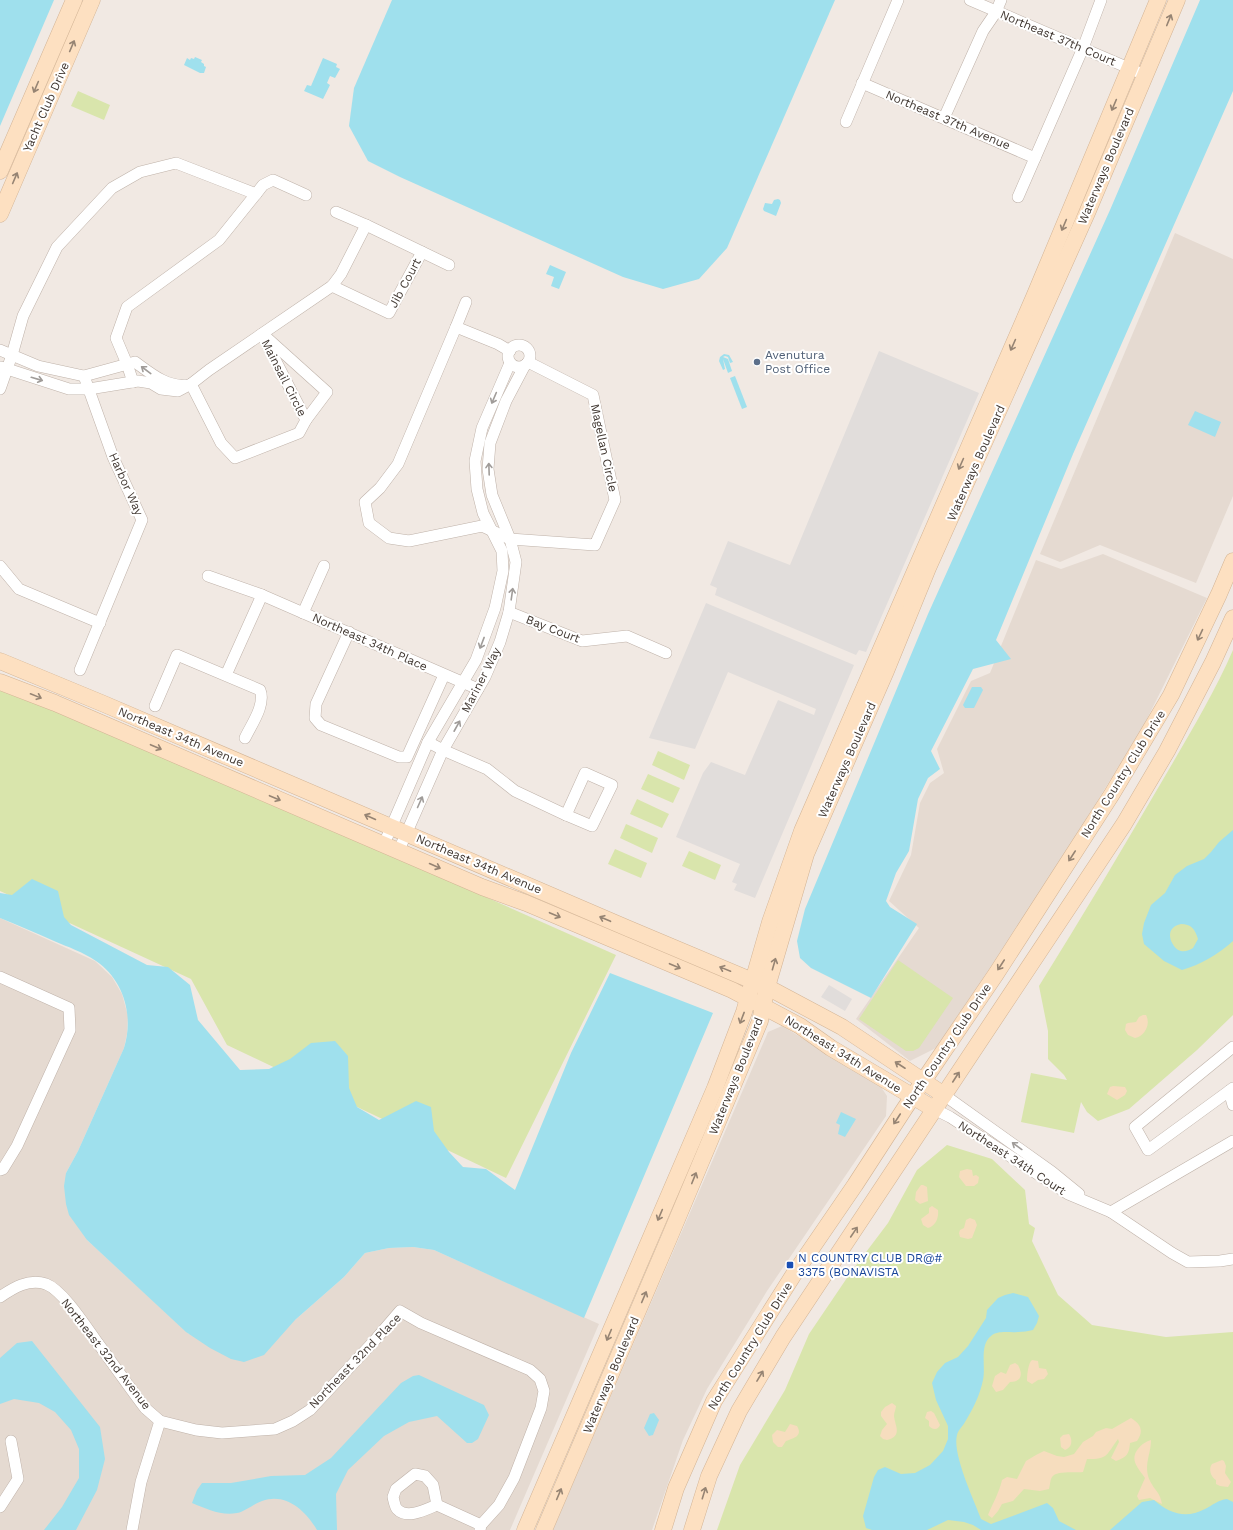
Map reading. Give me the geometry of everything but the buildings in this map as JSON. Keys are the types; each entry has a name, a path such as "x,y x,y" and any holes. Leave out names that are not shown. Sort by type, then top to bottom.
{"street":[{"name":"Yacht Club Drive","path":"0,171 74,0"},
{"name":"Yacht Club Drive","path":"0,214 92,0"},
{"path":"846,122 898,0"},
{"name":"Northeast 37th Court","path":"970,0 1145,75"},
{"path":"944,118 984,31 1002,0"},
{"path":"1018,197 1083,48 1101,0"},
{"name":"Waterways Boulevard","path":"544,1530 760,1021 763,1006 760,984 770,922 802,831 1034,297 1158,0"},
{"name":"Waterways Boulevard","path":"525,1530 715,1088 749,998 760,984 806,854 880,684 928,568 1025,354 1177,0"},
{"name":"Northeast 37th Avenue","path":"862,83 1035,158"},
{"path":"0,389 3,368 12,355 23,316 57,247 112,188 140,172 176,163 256,194"},
{"path":"135,381 116,338 127,307 218,240 263,185 273,180 306,195"},
{"name":"Jib Court","path":"332,286 389,312 422,252 336,212"},
{"path":"3,368 69,389 89,390 135,381 151,383 161,389 178,391 191,384 209,370 332,286 341,274 366,225"},
{"path":"422,252 449,265"},
{"name":"Magellan Circle","path":"466,302 398,464 380,488 365,502 369,524 389,538 409,541 482,526 510,539 595,544 615,500 592,395 526,364 517,367 510,363"},
{"path":"456,327 498,344 510,351"},
{"path":"262,334 327,392 306,420"},
{"name":"Mainsail Circle","path":"191,384 221,443 235,458 299,434 306,420 262,334"},
{"path":"510,363 508,359 510,351 516,346 524,347 529,354 526,364"},
{"path":"0,350 38,366 84,376 135,362 156,378 179,386 191,384"},
{"name":"Mariner Way","path":"384,844 428,742 476,660 495,608 503,571 502,551 483,513 477,489 475,461 482,428 510,363"},
{"name":"Mariner Way","path":"399,850 443,750 485,677 500,642 509,612 516,562 510,539 492,495 488,469 490,443 506,401 526,364"},
{"name":"Harbor Way","path":"80,670 142,520 113,457 84,376"},
{"name":"North Country Club Drive","path":"663,1530 676,1488 714,1401 794,1274 996,974 1112,794 1171,695 1233,561"},
{"path":"0,566 20,589 100,623"},
{"path":"304,613 324,566"},
{"name":"Northeast 34th Place","path":"208,576 262,595 444,675 478,688"},
{"path":"226,675 262,595"},
{"path":"1211,610 1232,619"},
{"name":"Bay Court","path":"509,612 582,641 627,636 666,653"},
{"name":"North Country Club Drive","path":"692,1530 709,1476 739,1411 783,1338 1124,824 1167,751 1213,662 1232,619"},
{"path":"349,632 316,704 316,718 321,725 398,757 407,757 444,675"},
{"path":"155,706 177,655 260,690 262,696 260,707 245,738"},
{"name":"Northeast 34th Avenue","path":"0,660 760,984 842,1027 944,1095"},
{"name":"Northeast 34th Avenue","path":"0,682 55,703 482,887 534,906 732,990 800,1026 831,1048 934,1109"},
{"path":"428,742 488,769 516,791 566,815 592,826 612,785 585,773 566,815"},
{"path":"0,977 69,1008 70,1030 18,1146 3,1169 0,1170"},
{"path":"1233,1047 1135,1127 1148,1150 1231,1090 1233,1105"},
{"name":"Northeast 34th Court","path":"944,1095 1052,1172 1092,1204"},
{"name":"Northeast 34th Court","path":"934,1109 950,1117 1068,1194 1111,1212 1188,1262 1233,1259"},
{"path":"1111,1212 1233,1141"},
{"name":"Northeast 32nd Avenue","path":"0,1297 14,1288 29,1282 44,1283 54,1288 75,1312 145,1408 160,1421"},
{"name":"Northeast 32nd Place","path":"160,1421 196,1430 222,1433 275,1429 293,1422 310,1410 400,1311 421,1323 530,1370 540,1379 544,1391 542,1408 514,1478 499,1505 480,1527"},
{"path":"132,1530 141,1482 160,1421"},
{"path":"0,1507 18,1479 11,1441"},
{"path":"437,1505 480,1527"}],"shaded area":[{"path":"1175,233 1233,259 1233,496 1196,583 1100,545 1060,562 1040,554"},
{"path":"879,351 979,393 866,652 859,650 856,655 715,595 717,588 710,585 728,541 790,565"},
{"path":"1103,554 1207,598 1144,725 1047,883 936,1048 910,1061 856,1019 919,928 889,901 911,855 920,803 930,783 944,773 937,749 971,681 990,673 1036,560 1061,569"},
{"path":"706,603 854,665 755,898 734,890 737,884 732,882 740,864 676,837 703,773 711,762 745,775 778,700 814,715 816,709 728,672 695,749 649,738"},
{"path":"0,918 95,961 112,977 122,994 128,1016 127,1034 124,1048 78,1151 66,1173 87,1240 189,1334 295,1320 344,1277 365,1253 389,1248 413,1247 434,1250 599,1324 510,1530 0,1530"},
{"path":"829,985 852,999 845,1011 821,997"},
{"path":"782,1026 879,1084 887,1096 886,1116 767,1291 707,1389 683,1440 652,1530 553,1530 768,1032"}],"green space":[{"path":"78,91 110,105 104,120 71,106"},
{"path":"1233,650 1233,1015 1197,1050 1129,1109 1098,1121 1087,1112 1081,1102 1074,1133 1021,1122 1031,1073 1067,1080 1048,1059 1048,1031 1039,986 1101,885 1189,734 1217,684"},
{"path":"0,688 25,692 616,955 506,1178 227,1045 191,979 0,891"},
{"path":"658,751 690,765 684,780 652,765"},
{"path":"648,774 680,788 673,803 641,789"},
{"path":"637,799 669,814 662,828 630,814"},
{"path":"626,824 658,838 652,853 620,838"},
{"path":"615,849 647,863 641,878 608,864"},
{"path":"689,851 721,865 715,880 682,866"},
{"path":"898,960 953,998 919,1048 913,1051 906,1051 859,1019"},
{"path":"947,1145 992,1159 1025,1190 1029,1224 1035,1228 1032,1241 1058,1295 1092,1325 1166,1337 1233,1332 1233,1530 717,1530 740,1465 785,1390 809,1334 851,1272 888,1223 917,1170"}],"sand":[{"path":"1146,1015 1148,1022 1142,1035 1135,1038 1128,1035 1125,1030 1126,1024 1136,1022 1139,1017"},
{"path":"1110,1087 1125,1087 1127,1091 1125,1095 1117,1100 1107,1094"},
{"path":"967,1169 972,1170 973,1176 976,1175 979,1177 978,1183 974,1186 966,1186 959,1177 960,1171"},
{"path":"921,1185 927,1187 928,1201 920,1204 915,1200 916,1192"},
{"path":"932,1206 938,1210 938,1215 935,1223 928,1228 923,1225 921,1219 929,1213 929,1208"},
{"path":"970,1218 975,1220 977,1225 972,1238 968,1239 960,1237 960,1230 964,1228 966,1220"},
{"path":"1032,1360 1038,1361 1039,1368 1046,1369 1048,1374 1044,1379 1038,1380 1032,1384 1027,1381 1029,1367"},
{"path":"1015,1363 1021,1371 1019,1379 1014,1382 1010,1382 1003,1390 996,1392 992,1386 995,1376 1001,1372 1006,1374 1010,1365"},
{"path":"892,1403 896,1406 894,1416 897,1433 895,1436 887,1440 880,1436 882,1430 887,1424 881,1416 881,1412 885,1407"},
{"path":"931,1411 934,1413 940,1425 937,1429 929,1426 929,1421 925,1418 927,1412"},
{"path":"1131,1418 1139,1425 1141,1431 1137,1441 1130,1443 1127,1455 1123,1458 1116,1461 1111,1458 1119,1442 1118,1439 1104,1457 1087,1459 1083,1472 1058,1473 1051,1478 1049,1489 1040,1491 1024,1489 1013,1501 1002,1504 992,1518 988,1515 998,1494 1002,1480 1007,1477 1017,1479 1026,1461 1044,1451 1064,1457 1074,1454 1083,1442 1093,1436 1096,1432 1106,1428 1112,1429"},
{"path":"790,1424 797,1426 799,1429 797,1436 786,1441 782,1447 778,1447 773,1442 772,1435 777,1430 785,1432"},
{"path":"1069,1434 1071,1444 1065,1450 1061,1447 1060,1438 1063,1435"},
{"path":"1151,1440 1147,1470 1150,1481 1160,1497 1162,1504 1150,1498 1139,1500 1137,1496 1145,1478 1136,1464 1134,1457 1135,1453 1145,1442"},
{"path":"1222,1460 1226,1466 1225,1473 1231,1482 1228,1487 1216,1484 1216,1480 1211,1473 1210,1468 1212,1464"}],"water":[{"path":"0,0 54,0 0,126"},
{"path":"392,0 835,0 727,248 699,279 663,289 623,277 400,177 368,161 349,126 354,88"},
{"path":"1200,0 1233,0 1233,91 1073,454 996,640 1011,659 973,669 931,751 940,769 928,778 918,799 909,851 896,873 886,901 890,907 917,924 871,998 811,968 800,958 797,941 805,909 928,614 1110,210"},
{"path":"195,57 202,60 201,62 206,67 204,73 200,73 184,65 187,58 190,60 191,58 194,59"},
{"path":"323,58 337,64 336,67 340,69 335,78 330,76 327,83 330,85 323,99 304,91 307,85 311,86"},
{"path":"778,199 781,203 776,216 764,211 763,209 765,203 772,204 774,200"},
{"path":"550,265 566,272 559,289 551,286 554,277 546,274"},
{"path":"724,354 729,355 733,362 730,363 728,357 723,357 728,359 732,371 728,373 723,359 725,369 723,370 719,361 720,357"},
{"path":"735,376 747,407 742,409 730,378"},
{"path":"1195,411 1221,422 1215,437 1188,425"},
{"path":"972,687 981,687 983,690 974,708 965,708 963,705"},
{"path":"1233,830 1233,941 1209,958 1182,970 1164,961 1144,944 1142,934 1144,923 1151,905 1165,893 1175,875 1187,866 1204,859 1219,842","holes":["1181,924 1190,926 1198,939 1193,948 1187,951 1178,950 1170,939 1171,930 1175,926"]},
{"path":"32,879 58,891 64,917 71,925 147,965 168,967 190,985 198,1020 240,1070 269,1069 290,1059 311,1043 335,1041 348,1056 349,1088 357,1107 379,1120 416,1101 431,1107 434,1131 449,1152 463,1167 486,1169 515,1190 571,1053 610,973 713,1013 584,1318 434,1250 413,1247 389,1248 365,1253 344,1277 295,1320 264,1355 244,1362 231,1359 210,1348 186,1332 87,1240 69,1215 64,1186 66,1173 78,1151 124,1048 128,1024 127,1011 120,988 114,978 96,961 75,950 0,918 0,893 12,895"},
{"path":"841,1112 856,1119 845,1137 838,1134 840,1125 836,1123"},
{"path":"1013,1293 1028,1297 1039,1316 1037,1323 1033,1330 997,1333 987,1340 984,1350 984,1375 980,1391 971,1412 958,1431 957,1435 956,1443 961,1465 981,1519 991,1524 1047,1503 1053,1508 1059,1521 1076,1530 981,1530 964,1522 948,1520 927,1530 872,1530 866,1528 863,1516 874,1477 878,1470 885,1467 901,1474 915,1473 930,1465 943,1451 948,1439 948,1426 936,1400 932,1383 937,1372 945,1363 958,1357 968,1346 986,1318 987,1310 998,1298"},
{"path":"32,1341 100,1427 105,1459 97,1490 76,1530 44,1530 62,1507 79,1478 79,1449 71,1430 55,1412 39,1403 14,1399 0,1404 0,1358 17,1343"},
{"path":"419,1375 484,1405 489,1415 478,1439 472,1443 467,1443 437,1416 409,1422 384,1436 348,1470 336,1494 337,1530 317,1530 301,1510 287,1501 279,1499 262,1501 240,1512 231,1514 214,1511 192,1503 197,1490 202,1483 231,1483 271,1476 305,1475 331,1458 401,1383 413,1376"},
{"path":"654,1413 659,1420 653,1435 649,1436 644,1428 650,1414"},
{"path":"1227,1499 1233,1502 1233,1530 1110,1530 1142,1502 1154,1500 1172,1512 1178,1514 1191,1514"}],"place":[{"name":"Avenutura Post Office","path":"757,362"},
{"name":"N COUNTRY CLUB DR@# 3375 (BONAVISTA","path":"790,1265"}]}
